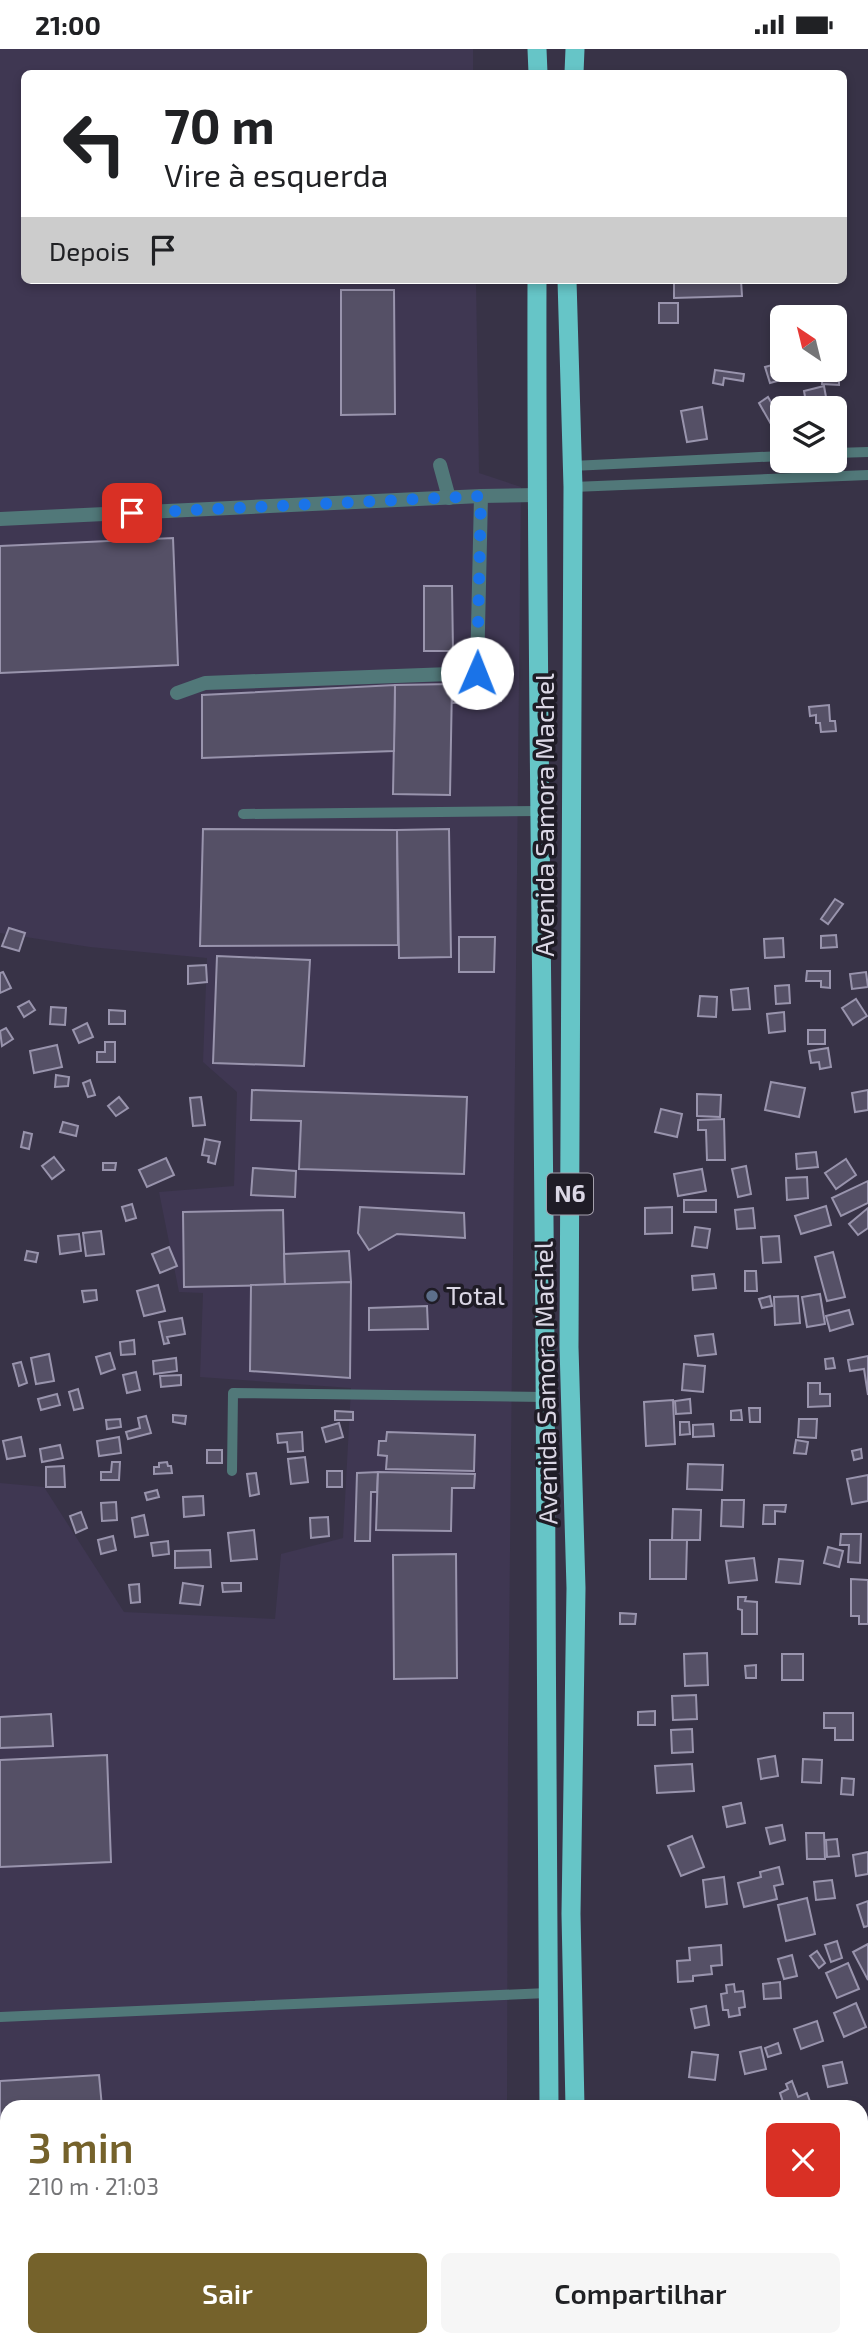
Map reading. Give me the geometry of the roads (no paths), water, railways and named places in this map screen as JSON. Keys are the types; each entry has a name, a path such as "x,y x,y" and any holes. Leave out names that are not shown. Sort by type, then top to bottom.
{"highway":[{"path":"537,49 538,70"},
{"path":"574,70 575,49"},
{"name":"Avenida Samora Machel","path":"537,284 549,2100"},
{"name":"Avenida Samora Machel","path":"567,284 573,487 569,1347 576,1588 571,1914 575,2100"}],"street":[{"path":"440,465 449,498"},
{"path":"0,519 537,495"},
{"path":"177,692 205,683 477,673 481,496"}],"lane":[{"path":"847,453 868,452"},
{"path":"572,466 770,457"},
{"path":"573,487 868,475"},
{"path":"243,814 540,811"},
{"path":"232,1471 233,1393 545,1397"},
{"path":"0,2017 547,1993"}],"place":[{"name":"Total","path":"432,1296"}]}
